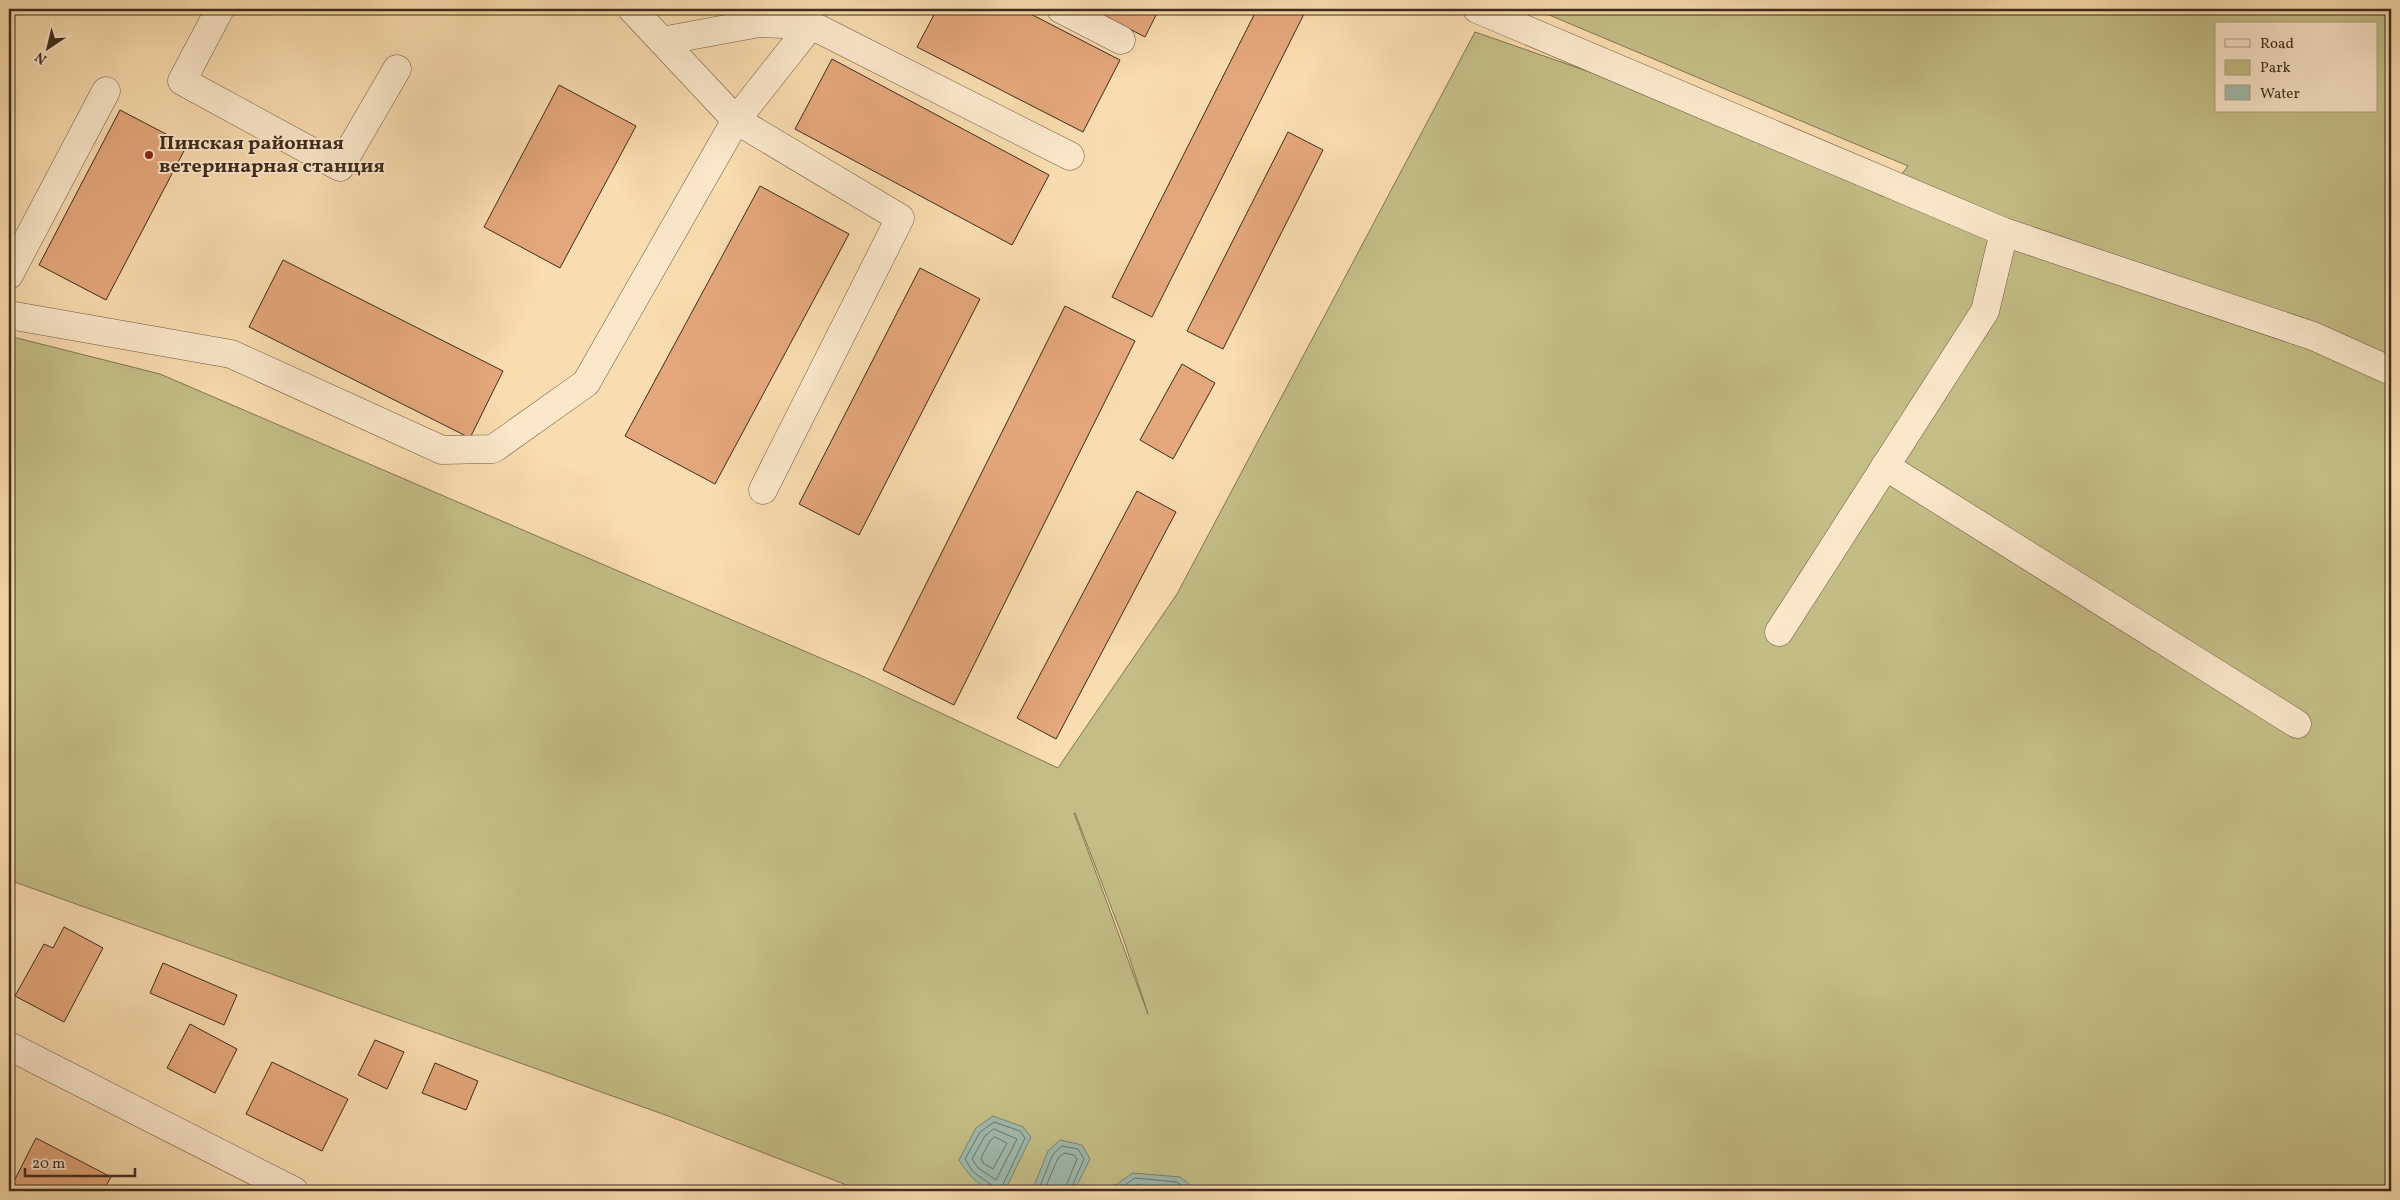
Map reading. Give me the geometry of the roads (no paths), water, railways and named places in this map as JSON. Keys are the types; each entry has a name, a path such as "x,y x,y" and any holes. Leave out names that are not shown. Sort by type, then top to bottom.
{"street":[{"path":"220,9 182,81 340,167 398,69"},
{"path":"632,9 736,120 900,218 763,490"},
{"path":"1061,9 1121,40"},
{"path":"1477,9 2004,232 2313,336 2391,371"},
{"path":"662,41 763,16 811,25 1070,156"},
{"path":"9,315 231,354 442,450 493,449 586,383 736,120 811,25"},
{"path":"9,276 106,91"},
{"path":"1779,632 1985,311 2004,232"},
{"path":"1885,466 2297,724"},
{"path":"9,1046 294,1191"}],"water":[{"path":"993,1116 1023,1127 1031,1137 1005,1190 983,1186 972,1178 959,1160 976,1128"},
{"path":"1060,1140 1082,1145 1090,1159 1074,1191 1032,1191 1048,1151"},
{"path":"1133,1173 1180,1177 1198,1191 1107,1191"}],"place":[{"name":"Пинская районная ветеринарная станция","path":"149,155"}]}
